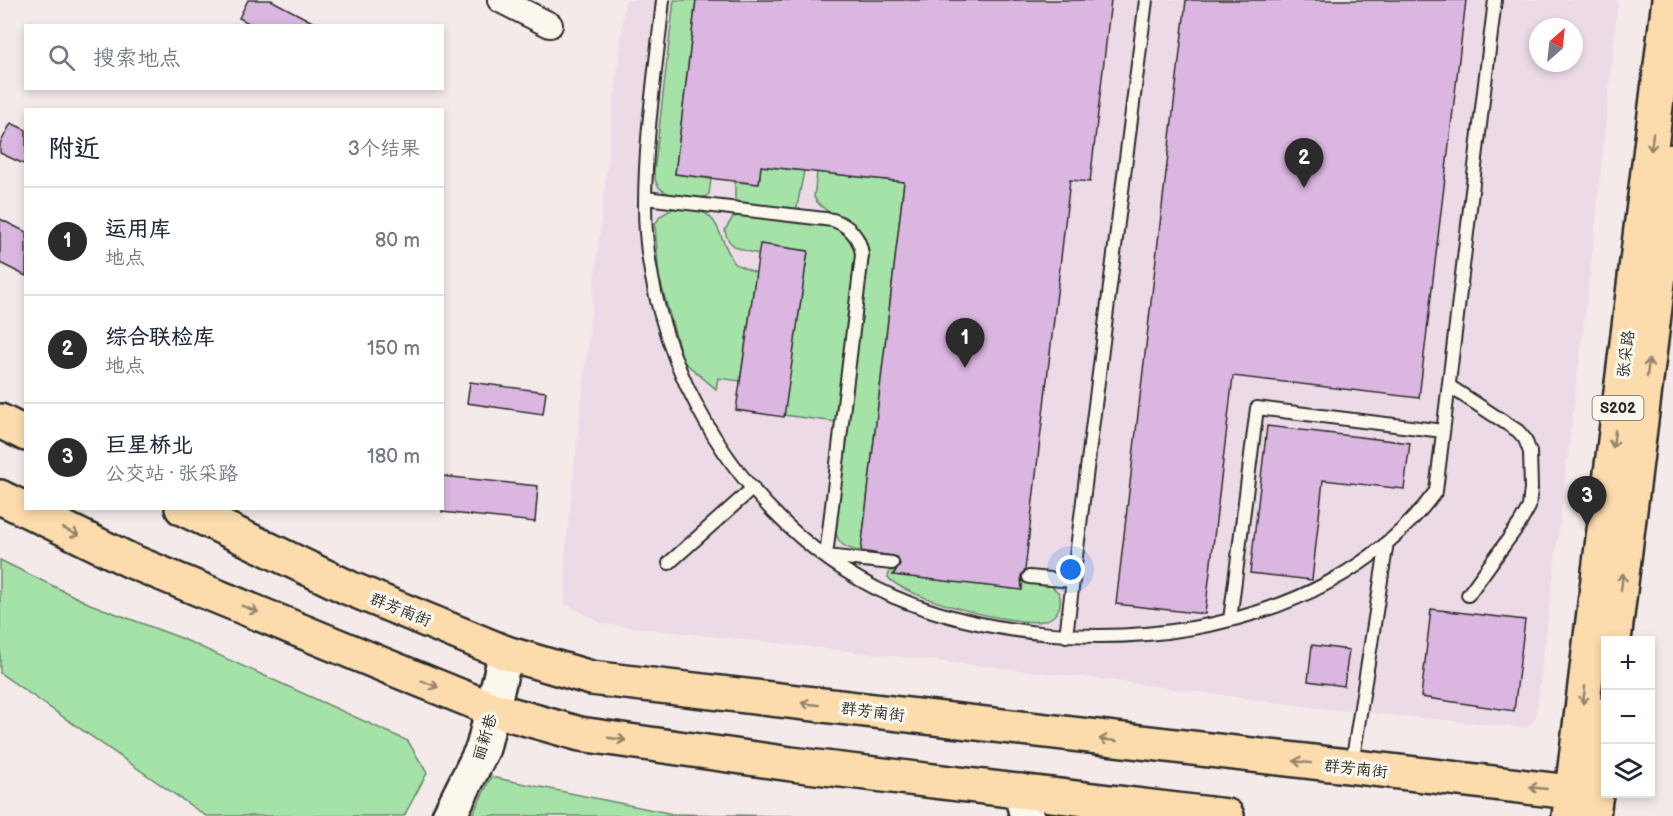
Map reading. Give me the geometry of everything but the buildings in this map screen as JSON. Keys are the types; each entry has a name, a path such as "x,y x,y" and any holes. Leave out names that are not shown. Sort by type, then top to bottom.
{"main road":[{"name":"张采路","path":"1583,805 1669,0"},
{"name":"张采路","path":"1614,636 1673,161"},
{"path":"0,422 24,433"},
{"path":"0,497 24,509"},
{"path":"27,510 131,561 492,709 580,734 791,764 1023,803 1227,816"},
{"name":"群芳南街","path":"186,510 349,588 506,653 591,678 1352,768 1583,805"},
{"path":"1583,805 1601,731"}],"street":[{"path":"500,0 550,25"},
{"name":"丽新巷","path":"449,816 483,748 506,653"}],"lane":[{"path":"663,0 648,139 645,198 653,277 670,345 698,410 736,469 783,523 840,567 907,602 982,626 1066,636 1149,634 1230,620 1278,606 1328,583 1387,542 1436,491 1495,0"},
{"path":"1066,636 1146,0"},
{"path":"645,198 833,220 852,231 859,240 862,255 826,556"},
{"path":"1449,386 1518,431 1525,439 1530,452 1531,495 1527,512 1468,595"},
{"path":"1230,620 1257,408 1443,431"},
{"path":"669,563 753,488"},
{"path":"1352,768 1387,542"},
{"path":"826,556 892,563"},
{"path":"1029,577 1073,581"}],"shaded area":[{"path":"625,0 1618,0 1593,248 1536,717 1527,728 1327,709 1108,680 603,624 565,603 566,545"}],"green space":[{"path":"674,0 696,0 675,174 711,179 709,194 698,198 682,198 662,190 656,183 654,172"},
{"path":"761,166 804,171 797,207 793,210 735,201 735,182 759,184"},
{"path":"817,172 904,182 861,551 843,545 835,528 869,254 862,233 856,227 817,202 814,197"},
{"path":"676,207 702,212 710,217 735,264 756,273 740,381 718,378 716,389 683,361 659,277 655,225 660,216"},
{"path":"745,215 823,224 842,231 853,243 856,259 836,422 784,415 808,251 760,244 759,254 737,247 729,241 725,230 733,217"},
{"path":"0,560 90,604 181,638 408,741 427,773 404,816 206,816 0,673"},
{"path":"891,566 894,566 893,575 1022,590 1023,581 1051,586 1059,593 1058,611 1043,621 1030,622 962,609 915,594 898,585 888,577"},
{"path":"491,777 673,814 792,816 472,816"}],"place":[{"name":"综合联检库","path":"1304,188"},
{"name":"运用库","path":"965,368"},
{"name":"巨星桥北","path":"1587,526"}]}
